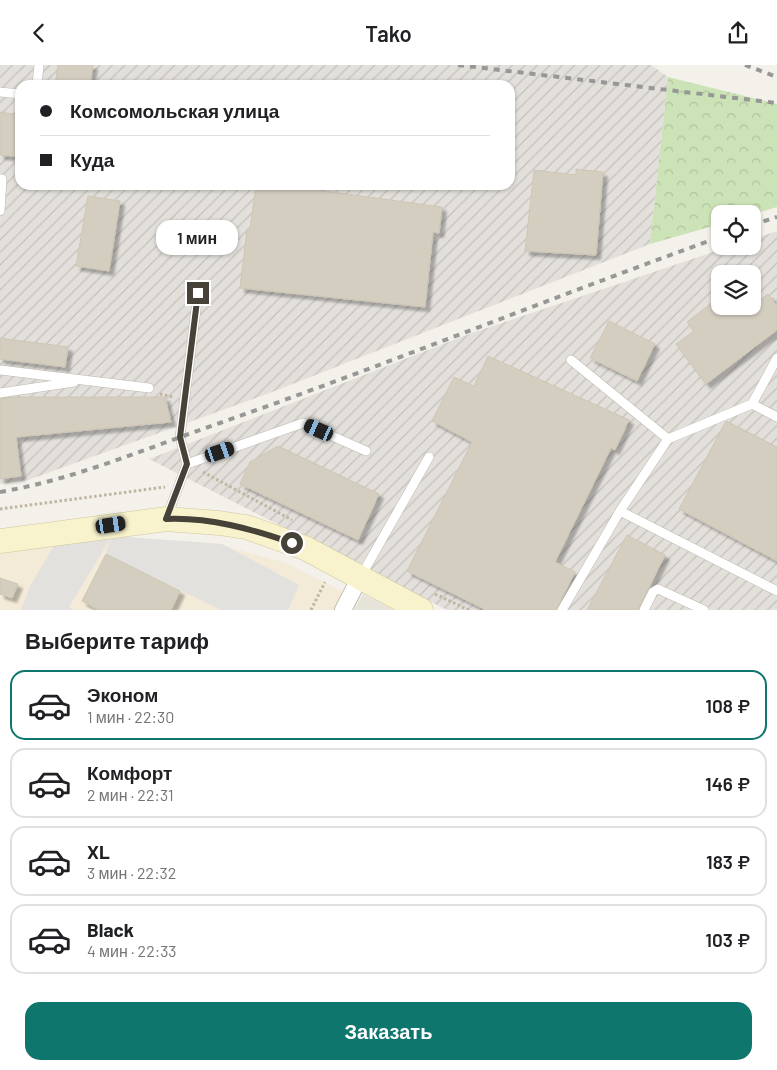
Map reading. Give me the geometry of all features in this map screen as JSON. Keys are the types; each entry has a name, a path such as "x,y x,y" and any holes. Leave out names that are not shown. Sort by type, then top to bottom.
{"street":[{"path":"0,541 180,518 246,527 305,548 421,610"},
{"path":"343,610 360,577"}],"lane":[{"path":"38,80 39,65"},
{"path":"0,92 15,94"},
{"path":"0,179 2,179 0,211"},
{"path":"166,519 187,464 180,437 198,293"},
{"path":"562,610 620,511 668,439 752,404 777,358"},
{"path":"571,360 668,439"},
{"path":"0,370 149,388"},
{"path":"0,393 85,380"},
{"path":"752,404 777,417"},
{"path":"187,464 303,423 366,451"},
{"path":"360,577 429,457"},
{"path":"620,511 777,591"},
{"path":"644,610 653,592 658,589 704,610"}],"path":[{"path":"149,388 150,391 184,399"},
{"path":"0,509 179,485"},
{"path":"311,610 333,563"}],"shaded area":[{"path":"0,65 651,65 668,77 650,244 267,394 28,480 0,484"},
{"path":"777,231 777,610 447,610 149,459 469,334 711,253 711,255 761,255 761,236"},
{"path":"99,535 217,544 286,563 349,595 341,610 0,610 0,550"},
{"path":"112,536 222,544 299,585 288,610 221,610 106,554 110,539 69,607 74,610 21,610 30,586 55,544"},
{"path":"363,594 394,610 354,610"}],"green space":[{"path":"668,77 777,104 777,207 761,212 761,205 711,205 711,227 650,244"}],"building":[{"path":"58,65 93,65 91,80 56,80"},
{"path":"0,112 15,114 15,156 0,155"},
{"path":"576,169 603,172 596,255 525,251 534,170 576,175"},
{"path":"255,190 317,190 442,207 439,233 433,232 425,307 240,288 247,229 250,229"},
{"path":"88,196 120,201 109,271 76,266"},
{"path":"768,294 777,306 777,330 706,384 676,344 694,331 687,322 711,303 711,315 761,315 761,299"},
{"path":"609,321 655,344 637,381 590,358"},
{"path":"0,338 68,347 65,367 0,359"},
{"path":"488,356 629,420 615,450 611,448 555,562 575,572 556,610 486,610 407,571 472,442 432,421 454,377 474,386"},
{"path":"13,397 165,397 171,422 16,437 21,476 0,479 0,399"},
{"path":"726,421 777,447 777,561 679,509"},
{"path":"278,446 379,494 358,540 240,484 250,462"},
{"path":"627,535 665,555 638,610 587,610"},
{"path":"106,554 180,591 171,610 99,610 82,601"},
{"path":"0,578 18,584 12,598 0,594"}],"railway":[{"path":"458,65 777,103"},
{"path":"745,65 777,77"},
{"path":"761,222 777,217"},
{"path":"0,492 84,471 138,452 346,377 711,240"}],"route":[{"path":"198,293 180,437 187,464 166,519 180,518 246,527 292,543"}]}
